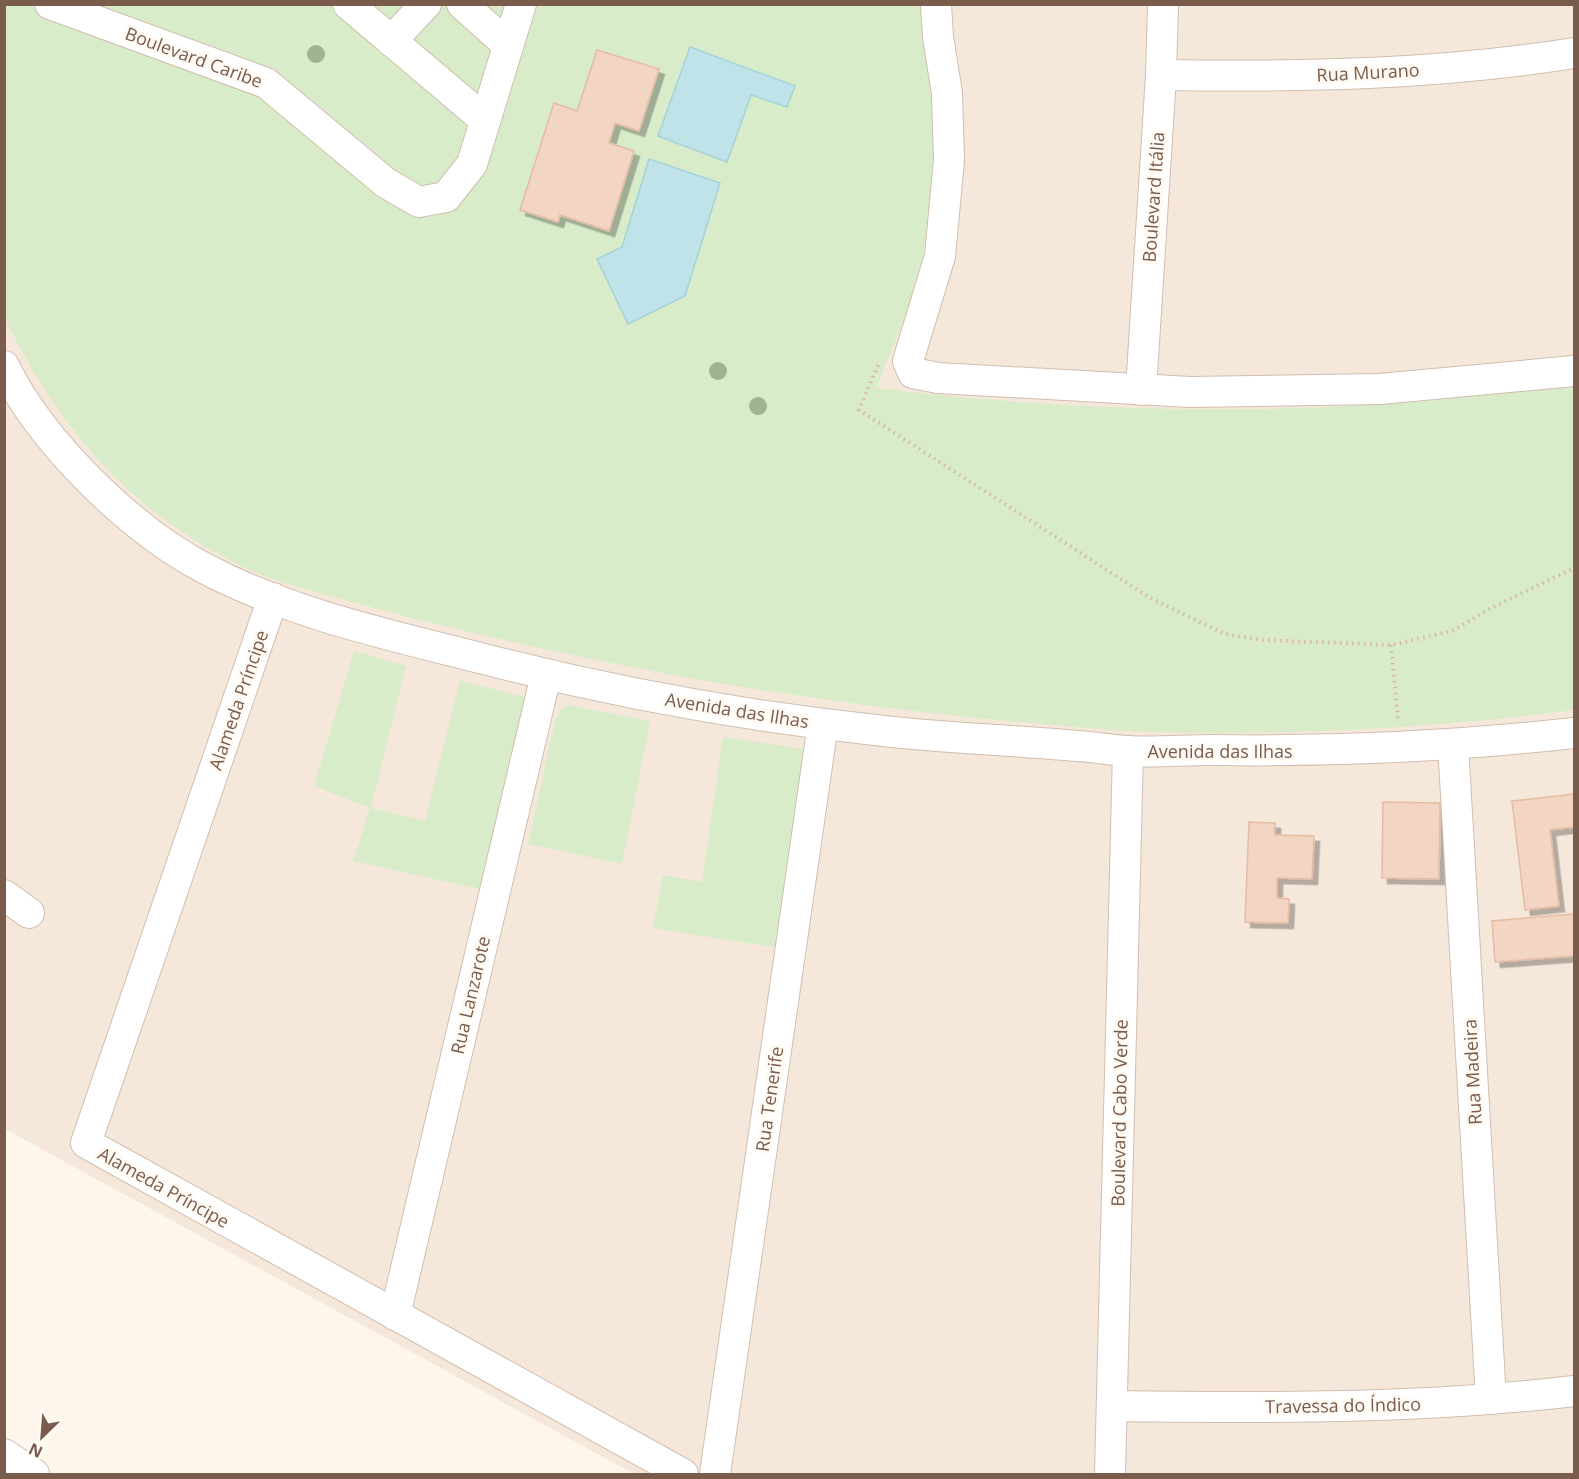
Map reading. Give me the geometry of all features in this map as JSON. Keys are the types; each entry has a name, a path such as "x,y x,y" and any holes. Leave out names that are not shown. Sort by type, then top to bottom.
{"street":[{"name":"Boulevard Caribe","path":"50,4 266,82 386,183 419,202 446,197 472,164 485,120"},
{"path":"348,4 485,120 521,4"},
{"path":"391,41 426,4"},
{"path":"462,4 508,45"},
{"path":"936,4 938,38 947,93 949,160 940,256 908,361 913,373 938,378 1190,392 1380,388 1575,371"},
{"name":"Boulevard Itália","path":"1141,390 1161,75 1163,4"},
{"name":"Rua Murano","path":"1161,75 1355,74 1485,65 1575,53"},
{"name":"Avenida das Ilhas","path":"4,366 30,412 77,467 155,536 202,567 273,598 322,615 398,638 546,675 649,696 823,724 878,731 1128,751 1294,751 1454,744 1575,733"},
{"name":"Alameda Príncipe","path":"273,598 86,1143 683,1474"},
{"name":"Rua Lanzarote","path":"395,1314 546,675"},
{"name":"Rua Tenerife","path":"715,1474 823,724"},
{"name":"Rua Madeira","path":"1454,744 1491,1399"},
{"name":"Boulevard Cabo Verde","path":"1110,1474 1128,751"},
{"path":"4,895 29,913"},
{"name":"Travessa do Índico","path":"1112,1406 1310,1406 1491,1399 1575,1391"},
{"path":"4,1454 34,1474"}],"path":[{"path":"881,358 859,410 1152,599 1225,634 1262,640 1391,645 1452,631 1491,608 1575,568"},
{"path":"1391,645 1401,746"}],"shaded area":[{"path":"5,5 1574,5 1574,1474 634,1474 5,1129"}],"green space":[{"path":"4,5 924,5 937,101 933,199 918,286 876,388 1050,404 1225,409 1313,408 1400,403 1574,384 1574,710 1418,726 1261,733 1132,731 910,711 735,686 619,665 425,621 290,585 252,571 196,541 165,520 108,470 61,413 40,382 4,316"},
{"path":"354,651 406,666 371,808 425,821 460,681 522,696 530,705 488,891 353,861 370,808 314,786"},
{"path":"568,705 650,721 622,864 528,844 555,721 560,711"},
{"path":"723,737 803,749 810,756 784,949 653,928 663,875 702,882"}],"water":[{"path":"690,47 795,86 787,107 751,95 727,162 658,136"},
{"path":"649,159 720,183 685,296 628,324 597,259 622,247"}],"building":[{"path":"597,50 659,69 639,131 615,123 609,143 634,151 609,231 560,215 558,222 520,210 554,103 577,111"},
{"path":"1574,794 1574,827 1550,830 1559,906 1525,910 1512,801"},
{"path":"1383,802 1440,803 1439,879 1382,878"},
{"path":"1249,822 1275,823 1275,835 1314,836 1312,879 1277,878 1277,898 1289,899 1288,923 1245,922"},
{"path":"1574,914 1574,956 1495,962 1492,921"}]}
